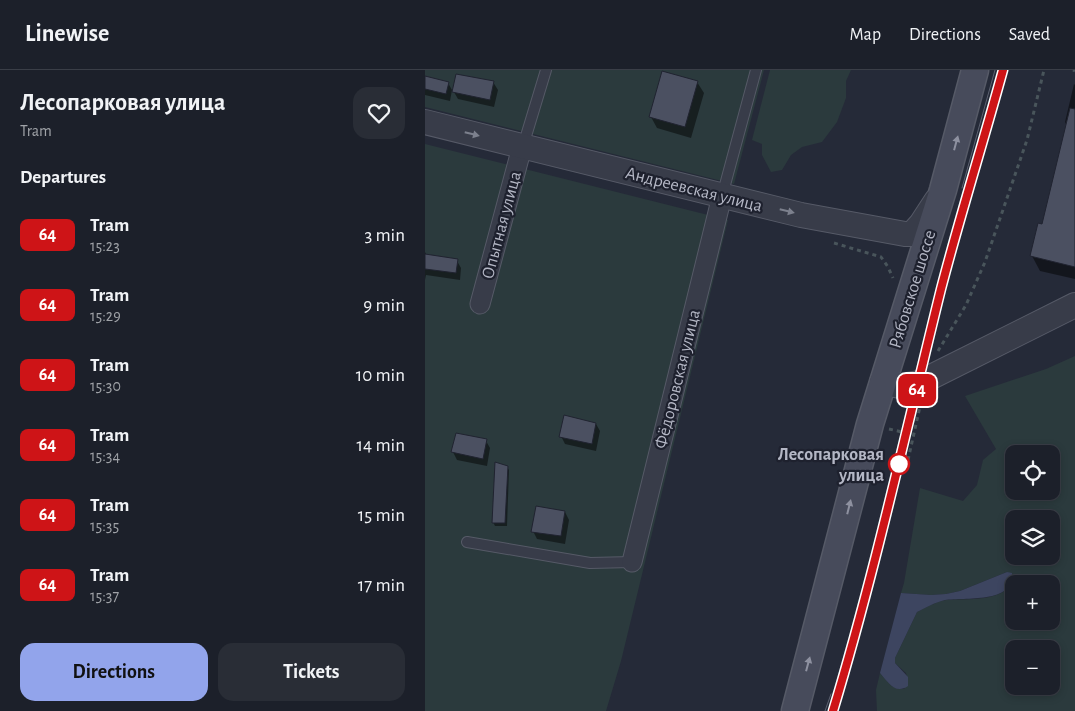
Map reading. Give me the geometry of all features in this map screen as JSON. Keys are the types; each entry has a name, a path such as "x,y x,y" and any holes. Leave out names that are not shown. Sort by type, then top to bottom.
{"main road":[{"name":"Рябовское шоссе","path":"795,711 882,382 943,190 975,70"}],"street":[{"name":"Андреевская улица","path":"425,122 801,215 905,234 912,234 921,224 943,190"},
{"name":"Опытная улица","path":"480,304 523,147"},
{"name":"Фёдоровская улица","path":"632,562 722,196"},
{"path":"882,382 900,386 919,383 1075,305"}],"lane":[{"path":"523,147 545,70"},
{"path":"722,196 756,70"},
{"path":"467,542 590,563 632,562"}],"path":[{"path":"938,352 966,305 985,262 1027,140 1045,70"},
{"path":"908,460 923,397"},
{"path":"888,429 915,434"}],"shaded area":[{"path":"425,70 764,70 734,184 425,107"},
{"path":"770,70 851,70 846,81 846,98 837,122 822,142 802,147 791,155 782,170 771,172 762,155 762,144 752,140"},
{"path":"425,144 728,220 621,661 606,711 425,711"},
{"path":"1075,356 1075,711 877,711 876,690 880,673 891,685 904,689 908,681 906,673 895,663 895,658 917,612 931,605 942,601 994,596 1005,589 1005,630 1060,630 1060,575 1010,575 1007,572 960,591 946,594 901,593 920,488 963,501 977,485 983,460 996,449 965,396 1046,369"}],"water":[{"path":"1007,572 1012,573 1012,575 1005,575 1005,590 997,594 987,597 945,600 917,612 895,658 895,663 908,677 908,686 899,689 892,686 880,673 901,593 931,595 960,591"}],"building":[{"path":"662,71 698,81 685,127 649,117"},
{"path":"456,74 494,81 490,100 452,92"},
{"path":"425,76 449,82 446,94 425,89"},
{"path":"1070,108 1075,109 1075,267 1030,256 1038,223 1042,224"},
{"path":"425,254 458,259 456,273 425,269"},
{"path":"564,415 596,423 592,444 559,437"},
{"path":"456,433 487,439 483,459 451,452"},
{"path":"495,462 508,466 505,523 492,523"},
{"path":"536,506 565,511 561,536 531,532"}],"tram line":[{"path":"962,188 995,70"},
{"path":"833,711 877,554 941,289 1003,70"},
{"name":"64","path":"833,711 859,622 942,288 1003,70"},
{"path":"825,711 831,694"}],"place":[{"name":"Лесопарковая улица","path":"899,464"}]}
